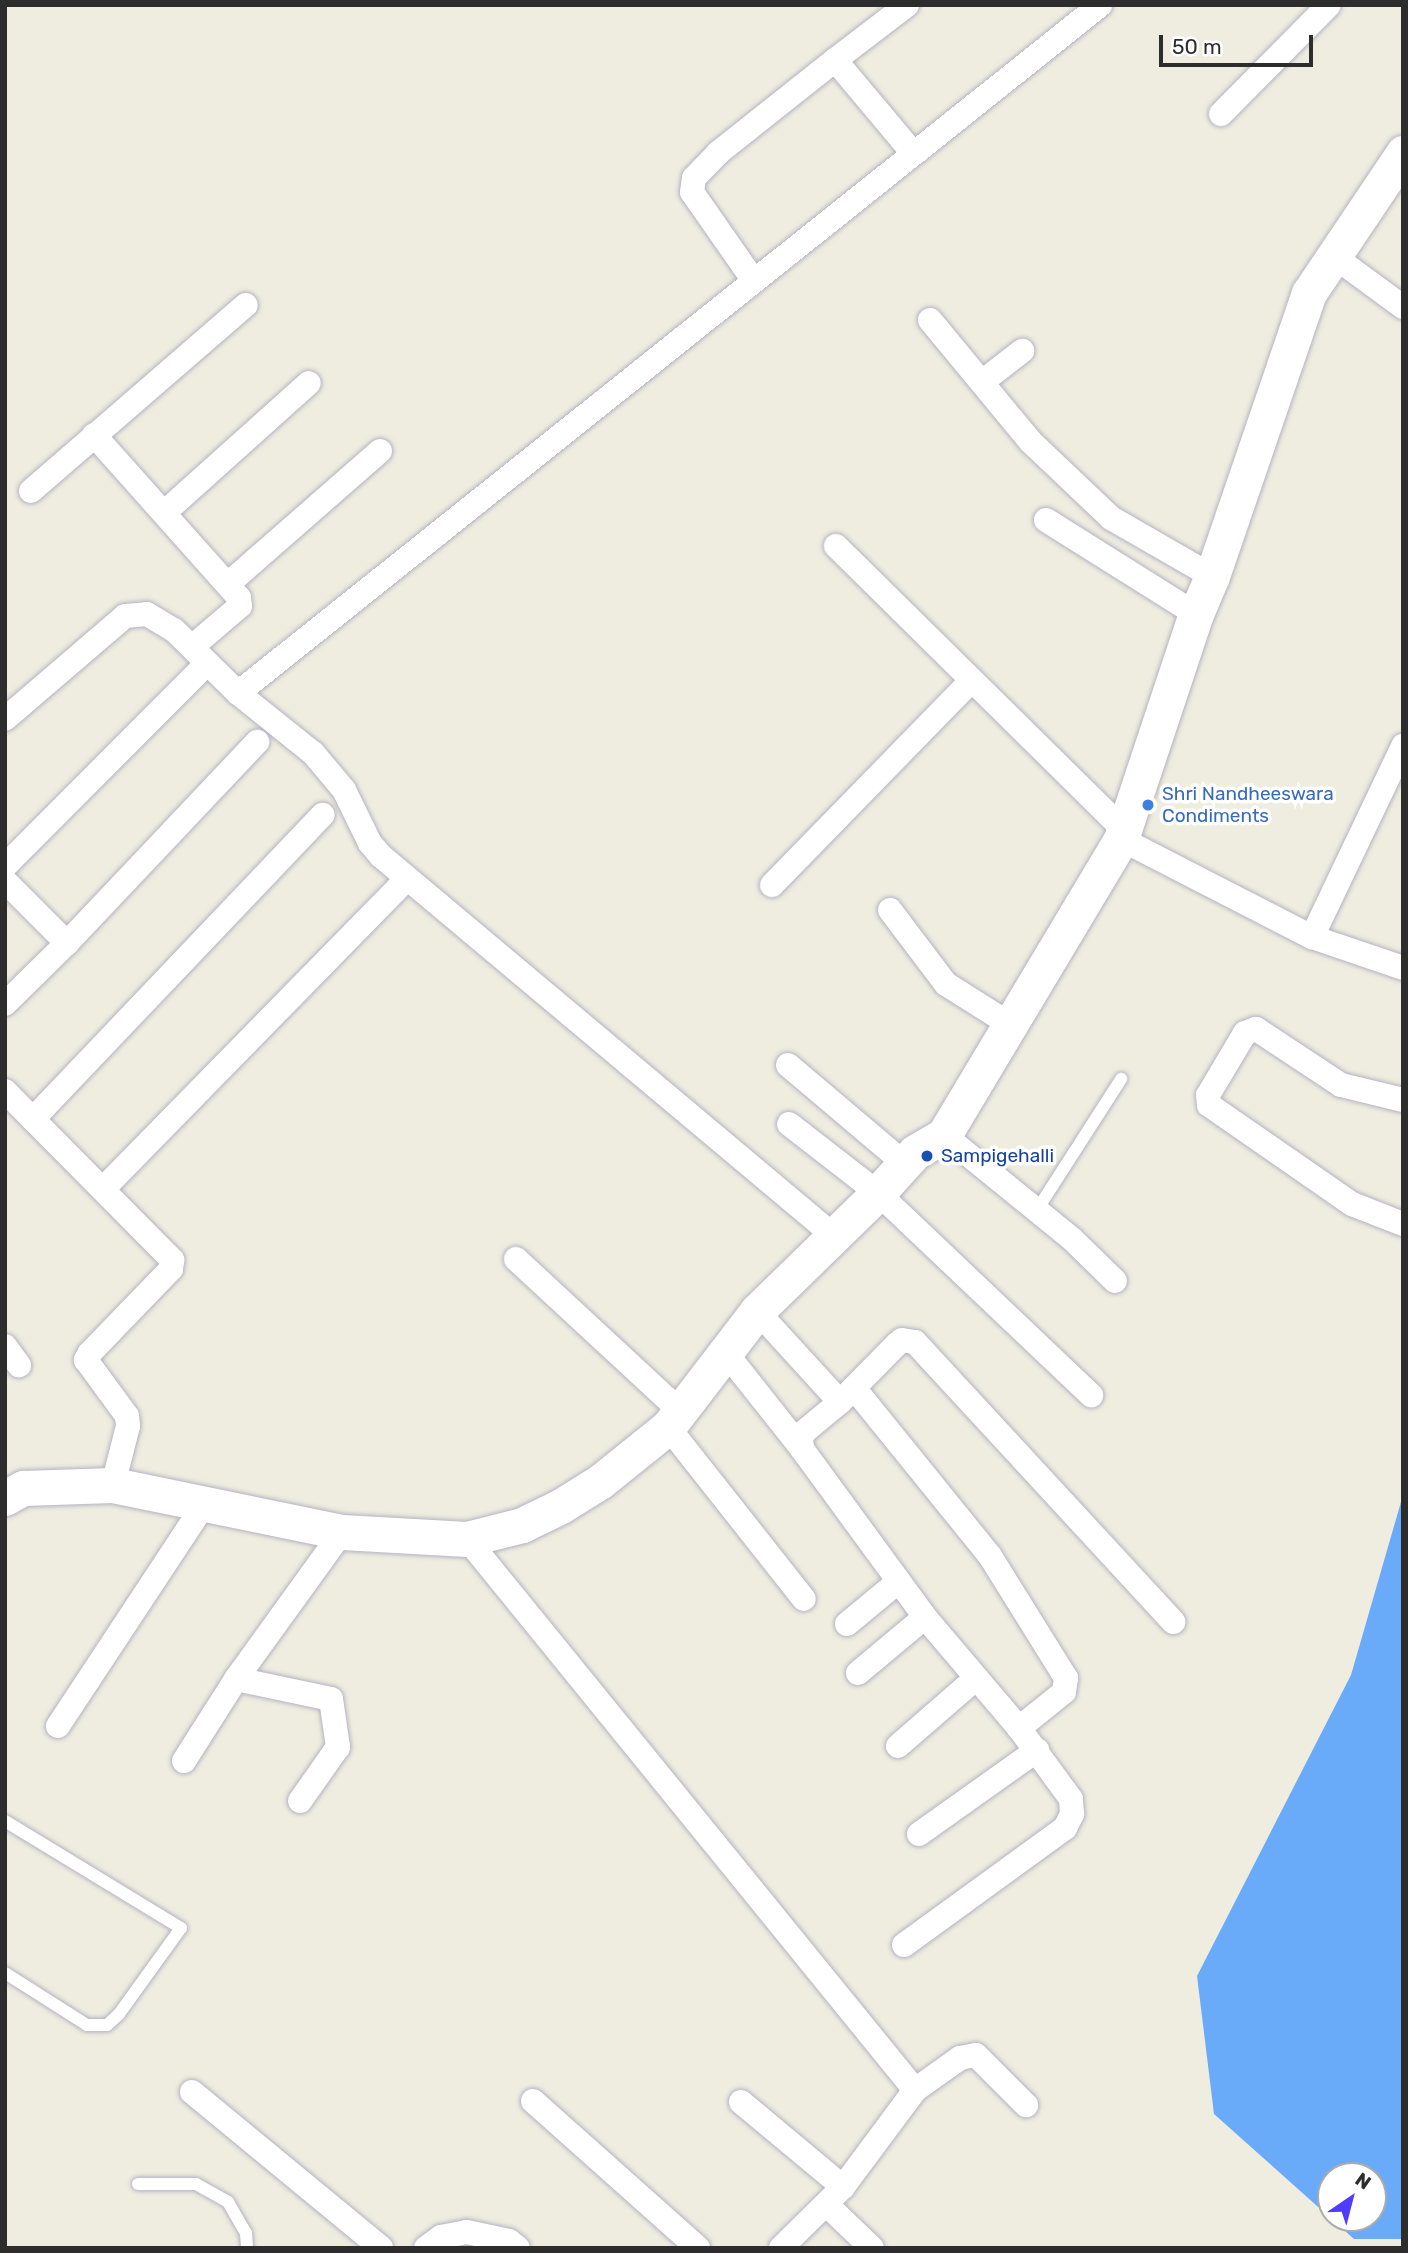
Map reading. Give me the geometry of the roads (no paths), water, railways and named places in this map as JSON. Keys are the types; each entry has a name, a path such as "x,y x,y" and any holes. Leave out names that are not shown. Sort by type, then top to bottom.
{"street":[{"path":"754,281 692,192 694,178 718,153 906,5"},
{"path":"238,693 1100,5"},
{"path":"1221,114 1329,5"},
{"path":"835,60 913,153"},
{"path":"5,1498 23,1488 113,1485 342,1532 467,1539 523,1525 561,1506 601,1481 673,1419 757,1311 878,1193 915,1152 944,1135 1123,834 1196,614 1212,576 1309,293 1403,153"},
{"path":"1332,255 1403,307"},
{"path":"31,491 246,305"},
{"path":"930,320 1031,442 1111,518 1212,576"},
{"path":"982,382 1022,351"},
{"path":"165,512 309,383"},
{"path":"5,866 200,655 240,606 239,598 228,584 94,435"},
{"path":"228,584 380,452"},
{"path":"1046,520 1196,614"},
{"path":"836,546 1123,834 1312,937 1403,968"},
{"path":"5,719 125,616 147,614 174,629 238,693 299,740 329,771 344,790 370,843 381,856 833,1235"},
{"path":"772,885 972,680"},
{"path":"5,1004 67,943 257,742"},
{"path":"1312,937 1403,746"},
{"path":"33,1119 323,816"},
{"path":"5,881 67,943"},
{"path":"104,1188 400,886"},
{"path":"890,910 946,984 1011,1025"},
{"path":"1403,1100 1341,1085 1256,1029 1245,1033 1208,1094 1209,1105 1352,1204 1403,1224"},
{"path":"788,1065 904,1163"},
{"path":"5,1091 104,1188 172,1260 171,1269 86,1360 127,1416 128,1426 113,1485"},
{"path":"789,1124 878,1193 1091,1395"},
{"path":"944,1135 1037,1210 1115,1281"},
{"path":"516,1259 673,1419 804,1599"},
{"path":"757,1311 847,1395 990,1556 1066,1678 1065,1692 1019,1728"},
{"path":"802,1449 801,1437 805,1431 847,1395 897,1344 902,1340 915,1342 1173,1622"},
{"path":"726,1353 802,1449 925,1616 1037,1750 1072,1800 1072,1814 1065,1828 904,1945"},
{"path":"58,1726 205,1503"},
{"path":"184,1761 236,1679 342,1532"},
{"path":"467,1539 915,2090"},
{"path":"847,1624 899,1581"},
{"path":"858,1673 925,1616"},
{"path":"236,1679 331,1699 338,1747 300,1801"},
{"path":"898,1746 975,1679"},
{"path":"919,1834 1037,1750"},
{"path":"781,2248 835,2196 915,2090 961,2058 976,2054 1026,2105"},
{"path":"192,2092 381,2248"},
{"path":"533,2101 698,2248"},
{"path":"741,2102 835,2196 872,2248"},
{"path":"426,2248 441,2237 467,2232 509,2241 519,2248"}],"lane":[{"path":"1037,1210 1121,1079"},
{"path":"5,1821 181,1928 119,2014 107,2025 87,2025 5,1973"},
{"path":"138,2183 196,2184 228,2202 246,2233 247,2248"}],"water":[{"path":"1403,1495 1403,2239 1354,2239 1346,2232 1387,2232 1387,2162 1317,2162 1317,2206 1214,2114 1197,1976 1351,1675"}],"place":[{"name":"Shri Nandheeswara Condiments","path":"1148,805"},
{"name":"Sampigehalli","path":"927,1156"}]}
